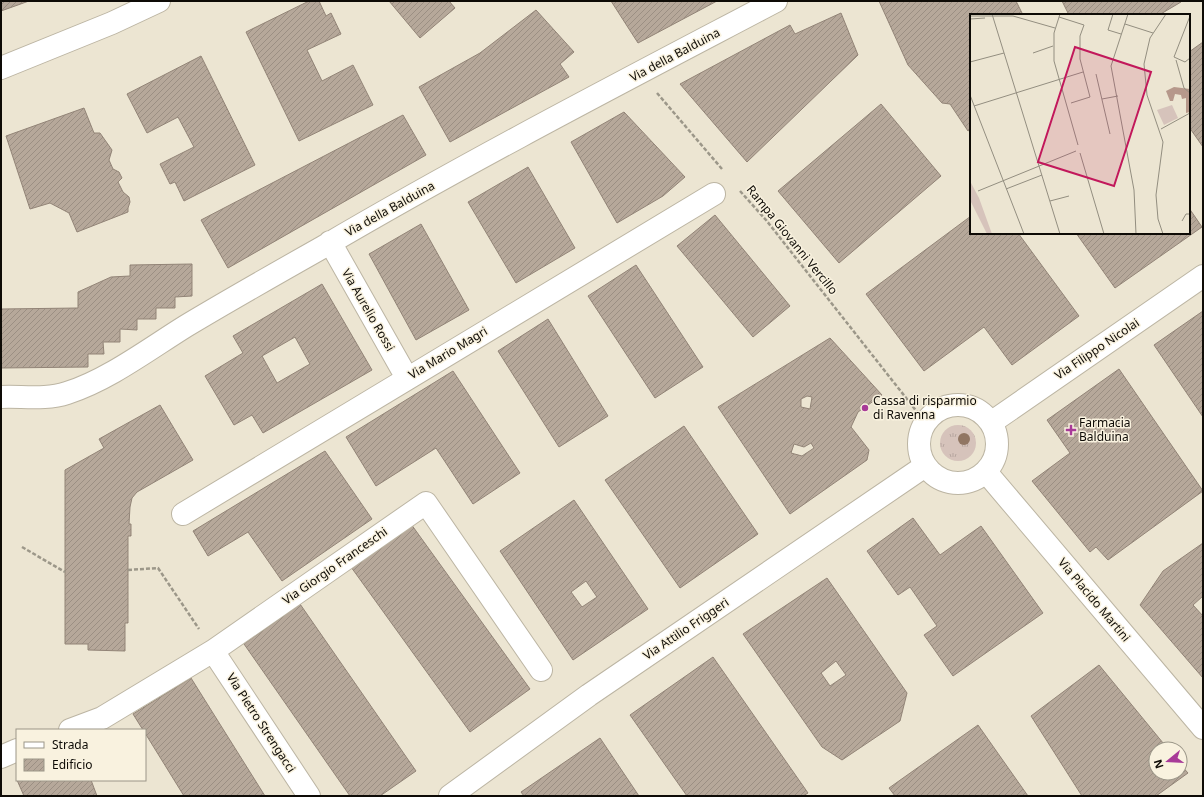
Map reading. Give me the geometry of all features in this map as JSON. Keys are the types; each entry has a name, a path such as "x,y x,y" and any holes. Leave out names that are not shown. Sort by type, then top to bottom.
{"street":[{"path":"1,68 92,32 159,1"},
{"name":"Via della Balduina","path":"1,396 50,396 66,394 116,370 186,326 330,242 640,73 776,1"},
{"name":"Via Mario Magri","path":"183,514 714,194"},
{"name":"Via Aurelio Rossi","path":"330,242 407,378"},
{"name":"Via Filippo Nicolai","path":"992,422 1203,276"},
{"path":"960,404 972,406 983,413 992,422 997,435 998,449 986,472 974,480 961,483 948,482 935,476 925,466 920,455 919,443 921,430 925,422 935,411 947,405 960,404"},
{"name":"Via Attilio Friggeri","path":"450,796 589,695 925,466"},
{"name":"Via Placido Martini","path":"986,472 1203,728"},
{"name":"Via Giorgio Franceschi","path":"73,729 102,718 213,651 426,503 541,670"},
{"name":"Via Pietro Strengacci","path":"213,651 309,796"},
{"path":"1,757 16,750"}],"path":[{"path":"640,73 726,173"},
{"name":"Rampa Giovanni Vercillo","path":"736,185 766,220 925,422"},
{"path":"22,547 65,572"},
{"path":"128,570 158,568 213,651"}],"green space":[{"path":"958,425 971,430 976,443 971,456 958,461 945,456 940,443 945,430"}],"building":[{"path":"1,1 29,1 1,11"},
{"path":"309,1 319,1 326,16 331,13 341,34 307,50 322,81 353,65 373,105 299,141 246,32"},
{"path":"389,1 449,1 455,8 420,38"},
{"path":"611,1 717,1 638,43"},
{"path":"879,1 1016,1 1022,14 970,14 970,130 968,131 950,104 942,103 908,65"},
{"path":"1062,1 1181,1 1161,14 1068,14"},
{"path":"536,10 574,52 560,64 569,77 450,142 419,87 480,53"},
{"path":"841,13 858,55 747,162 680,84 790,25 795,34"},
{"path":"1203,42 1203,147 1190,128 1190,51"},
{"path":"201,56 255,165 184,201 175,182 170,184 160,164 194,147 178,117 147,133 127,94"},
{"path":"881,104 941,176 839,263 778,191"},
{"path":"84,108 94,133 100,133 112,150 109,160 113,169 119,172 122,178 118,182 123,192 129,197 130,202 128,212 77,232 69,213 50,203 30,209 6,136"},
{"path":"624,112 685,177 663,196 617,223 571,142"},
{"path":"403,115 426,155 228,268 201,220"},
{"path":"528,167 575,248 516,283 468,202"},
{"path":"1190,209 1202,227 1115,288 1077,234 1190,234"},
{"path":"715,215 790,306 753,337 677,246"},
{"path":"970,217 970,234 1019,234 1079,316 1012,365 984,327 924,371 866,294"},
{"path":"421,224 469,310 416,340 369,254"},
{"path":"192,264 192,296 175,297 175,308 156,308 156,319 137,319 137,330 120,329 120,342 103,342 104,354 88,354 88,367 1,368 1,309 78,308 78,292 111,277 130,276 130,265"},
{"path":"636,265 703,367 655,398 588,296"},
{"path":"322,284 372,370 263,433 252,415 234,425 205,376 243,353 233,336","holes":["295,337 310,364 277,383 262,356"]},
{"path":"1203,311 1203,417 1154,345"},
{"path":"548,319 608,416 559,447 498,351"},
{"path":"830,338 882,395 858,412 851,427 869,450 867,460 790,514 718,407","holes":["807,396 812,397 810,409 801,407 801,399","811,443 814,448 802,456 791,453 794,444 804,447"]},
{"path":"1119,369 1203,491 1108,560 1096,547 1090,552 1032,481 1070,453 1047,420"},
{"path":"453,371 520,473 473,504 436,448 376,486 346,437"},
{"path":"160,405 193,460 137,492 132,498 129,524 131,524 131,536 128,536 128,623 125,623 125,651 88,650 88,644 65,644 65,470 104,448 99,439"},
{"path":"684,426 758,534 680,588 605,480"},
{"path":"325,451 372,519 282,581 248,532 208,556 193,531"},
{"path":"574,500 648,609 573,660 500,551","holes":["586,581 597,597 582,607 571,592"]},
{"path":"913,518 940,555 981,526 1043,613 953,676 924,635 937,626 910,587 898,595 867,551"},
{"path":"411,524 530,689 470,732 351,567"},
{"path":"1203,543 1203,596 1193,605 1203,616 1203,678 1140,605 1163,571"},
{"path":"827,578 907,693 900,721 842,760 822,747 743,634","holes":["836,661 846,675 830,686 821,673"]},
{"path":"300,604 416,771 380,796 350,796 244,644"},
{"path":"713,657 808,793 803,796 687,796 630,715"},
{"path":"1099,665 1161,741 1148,741 1148,781 1177,781 1156,796 1082,796 1031,716"},
{"path":"191,678 265,796 184,796 146,735 146,729 142,729 133,714"},
{"path":"978,725 1028,796 895,796 889,788"},
{"path":"600,738 639,796 524,796 521,792"},
{"path":"17,781 91,781 97,796 24,796"}],"place":[{"name":"Cassa di risparmio di Ravenna","path":"865,408"},
{"name":"Farmacia Balduina","path":"1071,430"}]}
